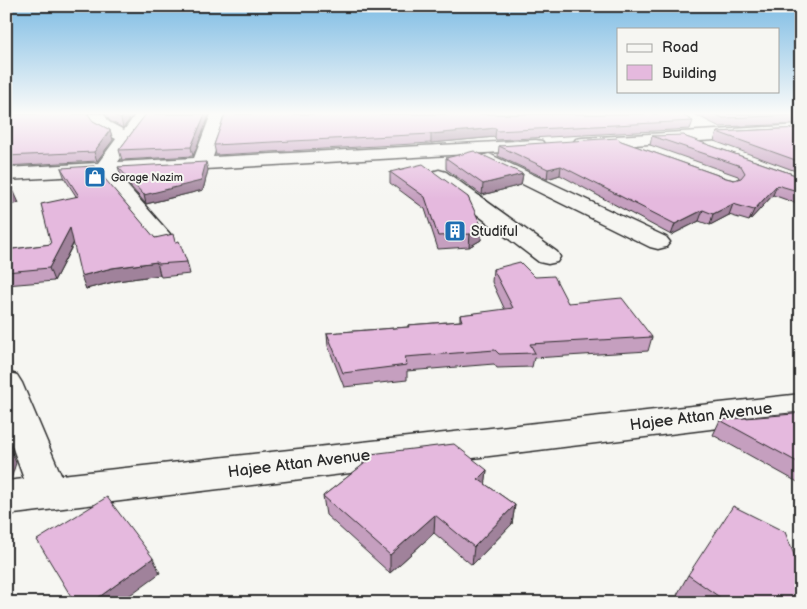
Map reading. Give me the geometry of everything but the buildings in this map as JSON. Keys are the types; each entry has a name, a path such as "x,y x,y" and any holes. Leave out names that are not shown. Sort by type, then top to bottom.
{"street":[{"path":"103,169 123,142"},
{"path":"201,164 209,142"},
{"path":"6,174 587,142"},
{"path":"617,142 658,157"},
{"path":"713,142 722,142"},
{"path":"466,149 658,242"},
{"path":"407,152 548,257"},
{"path":"103,169 158,234"},
{"path":"6,383 49,493"},
{"name":"Hajee Attan Avenue","path":"6,498 801,406"}],"place":[{"name":"Garage Nazim","path":"95,177"},
{"name":"Studiful","path":"455,231"}]}
